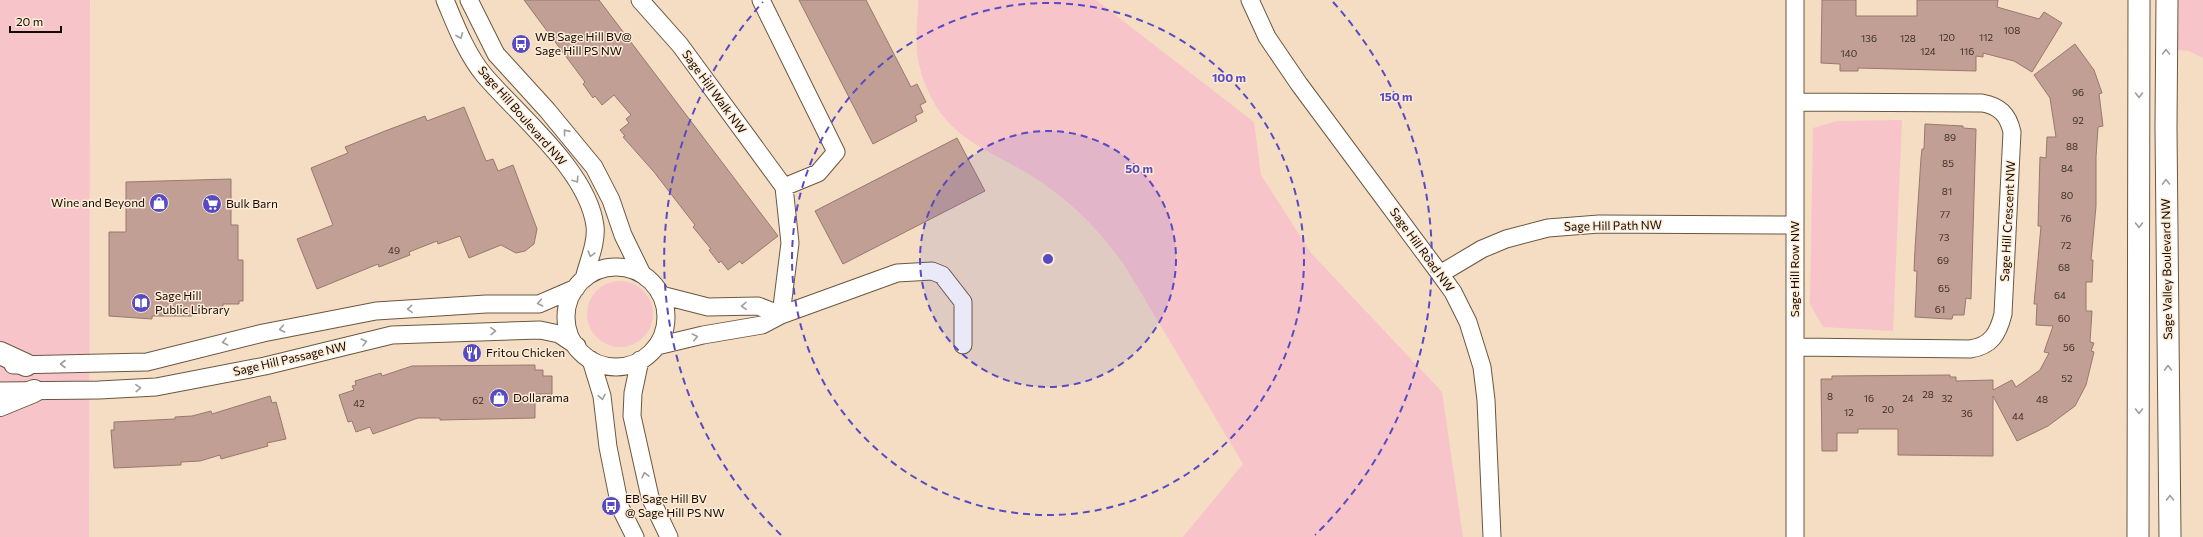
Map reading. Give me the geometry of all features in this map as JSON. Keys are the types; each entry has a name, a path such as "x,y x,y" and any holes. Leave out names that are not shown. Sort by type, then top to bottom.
{"main road":[{"path":"0,353 26,365"},
{"path":"0,405 34,391"}],"street":[{"name":"Sage Hill Boulevard NW","path":"445,0 463,44 484,74 559,155 581,188 593,215 595,228 593,246 580,284"},
{"name":"Sage Hill Boulevard NW","path":"469,0 496,54 547,110 594,167 611,200 623,235 642,274"},
{"name":"Sage Hill Walk NW","path":"640,0 680,45 784,187"},
{"path":"761,0 836,152 818,174 784,187 790,243 781,315"},
{"name":"Sage Hill Road NW","path":"1250,0 1267,37 1298,84 1453,292 1468,322 1482,367 1486,400 1492,537"},
{"name":"Sage Hill Row NW","path":"1795,0 1795,537"},
{"path":"2138,537 2139,0"},
{"name":"Sage Valley Boulevard NW","path":"2166,0 2170,537"},
{"name":"Sage Hill Crescent NW","path":"1795,102 1982,103 1998,107 2008,118 2012,132 2004,314 1998,333 1993,339 1986,344 1970,349 1796,347"},
{"name":"Sage Hill Path NW","path":"1440,274 1482,250 1506,239 1548,228 1598,224 1795,225"},
{"path":"0,365 147,362 263,333 376,311 486,304 539,304 580,284 597,271 612,267 627,268 642,274 653,283 662,295 666,308 666,321 663,334 657,346 640,360 628,365 603,365 591,360 576,346 567,324 568,305 580,284"},
{"path":"657,346 703,335 762,325 781,315 897,273 932,271 942,276 963,302 963,345"},
{"path":"662,295 708,307 758,306 781,315"},
{"name":"Sage Hill Passage NW","path":"0,391 156,387 265,366 392,335 540,330 559,334 576,346"},
{"path":"591,360 602,396 608,447 620,507 635,537"},
{"path":"640,360 633,393 632,416 650,497 669,537"}],"shaded area":[{"path":"0,0 90,0 89,537 0,537"},
{"path":"918,0 1096,0 1254,122 1261,175 1311,253 1442,392 1463,537 1183,537 1243,464 1125,266 1109,245 1063,198 1032,176 975,144 958,132 944,117 931,97 919,66 917,54"},
{"path":"2177,0 2203,0 2203,58 2189,51 2177,50"},
{"path":"1902,120 1893,331 1823,327 1810,304 1813,128 1837,121"},
{"path":"614,281 626,281 638,286 648,296 653,308 651,327 638,342 626,347 614,347 602,342 592,332 587,320 587,308 592,296 602,286"}],"building":[{"path":"524,0 599,0 778,236 742,264 740,261 728,270 721,261 719,263 709,250 711,249 693,227 695,225 654,172 623,137 625,136 620,130 629,123 626,119 631,115 614,95 602,105 595,96 593,98 583,84 585,82"},
{"path":"799,0 866,0 911,87 917,84 926,102 920,105 923,112 915,116 917,121 873,144"},
{"path":"1822,0 1856,0 1856,16 1917,16 1917,0 1998,0 1997,7 2039,19 2044,12 2062,23 2032,72 2014,61 1983,53 1983,57 1976,56 1976,71 1858,68 1858,71 1840,71 1840,64 1821,63"},
{"path":"2075,44 2094,70 2102,93 2099,94 2103,126 2098,127 2096,157 2096,206 2091,260 2093,260 2092,282 2086,282 2086,311 2092,311 2090,342 2094,343 2091,351 2094,352 2086,385 2075,406 2048,426 2017,441 1993,396 1993,456 1898,455 1898,429 1858,429 1858,433 1837,433 1837,451 1822,451 1821,379 1832,379 1832,376 1950,375 1950,377 1956,377 1956,381 1993,380 1993,390 2012,380 2016,387 2040,370 2049,353 2044,352 2053,326 2036,325 2037,304 2034,304 2041,226 2038,226 2040,157 2046,158 2047,137 2056,137 2050,98 2034,75"},
{"path":"464,107 486,161 493,159 498,171 513,165 537,229 534,244 525,251 516,253 501,245 469,258 460,236 438,244 437,241 409,252 410,255 379,267 378,264 317,289 297,239 333,225 311,168 348,153 345,147 385,131 425,116 427,121"},
{"path":"1925,124 1963,126 1963,128 1976,129 1971,299 1966,298 1964,315 1953,315 1952,319 1915,317 1917,271 1914,271 1915,249 1921,158 1922,149 1924,149"},
{"path":"957,138 985,191 843,264 815,211"},
{"path":"231,179 231,225 238,225 238,260 243,260 243,301 239,301 239,304 223,304 223,307 208,307 208,313 192,313 192,316 152,316 152,319 109,316 109,232 126,232 126,182"},
{"path":"535,365 535,370 543,370 543,376 552,376 552,394 535,394 535,418 440,420 440,418 418,418 373,434 370,427 356,432 352,421 348,422 339,395 354,390 352,386 356,385 355,381 381,373 382,376 412,366"},
{"path":"270,396 272,403 276,402 286,439 267,443 268,446 221,459 220,455 200,461 181,462 181,465 114,468 111,430 114,430 114,422 175,419 175,417 192,416 211,411 212,414"}],"place":[{"name":"WB Sage Hill BV@ Sage Hill PS NW","path":"521,44"},
{"name":"Wine and Beyond","path":"159,203"},
{"name":"Bulk Barn","path":"212,204"},
{"name":"Sage Hill Public Library","path":"141,303"},
{"name":"Fritou Chicken","path":"472,353"},
{"name":"Dollarama","path":"499,398"},
{"name":"EB Sage Hill BV @ Sage Hill PS NW","path":"611,506"}]}
